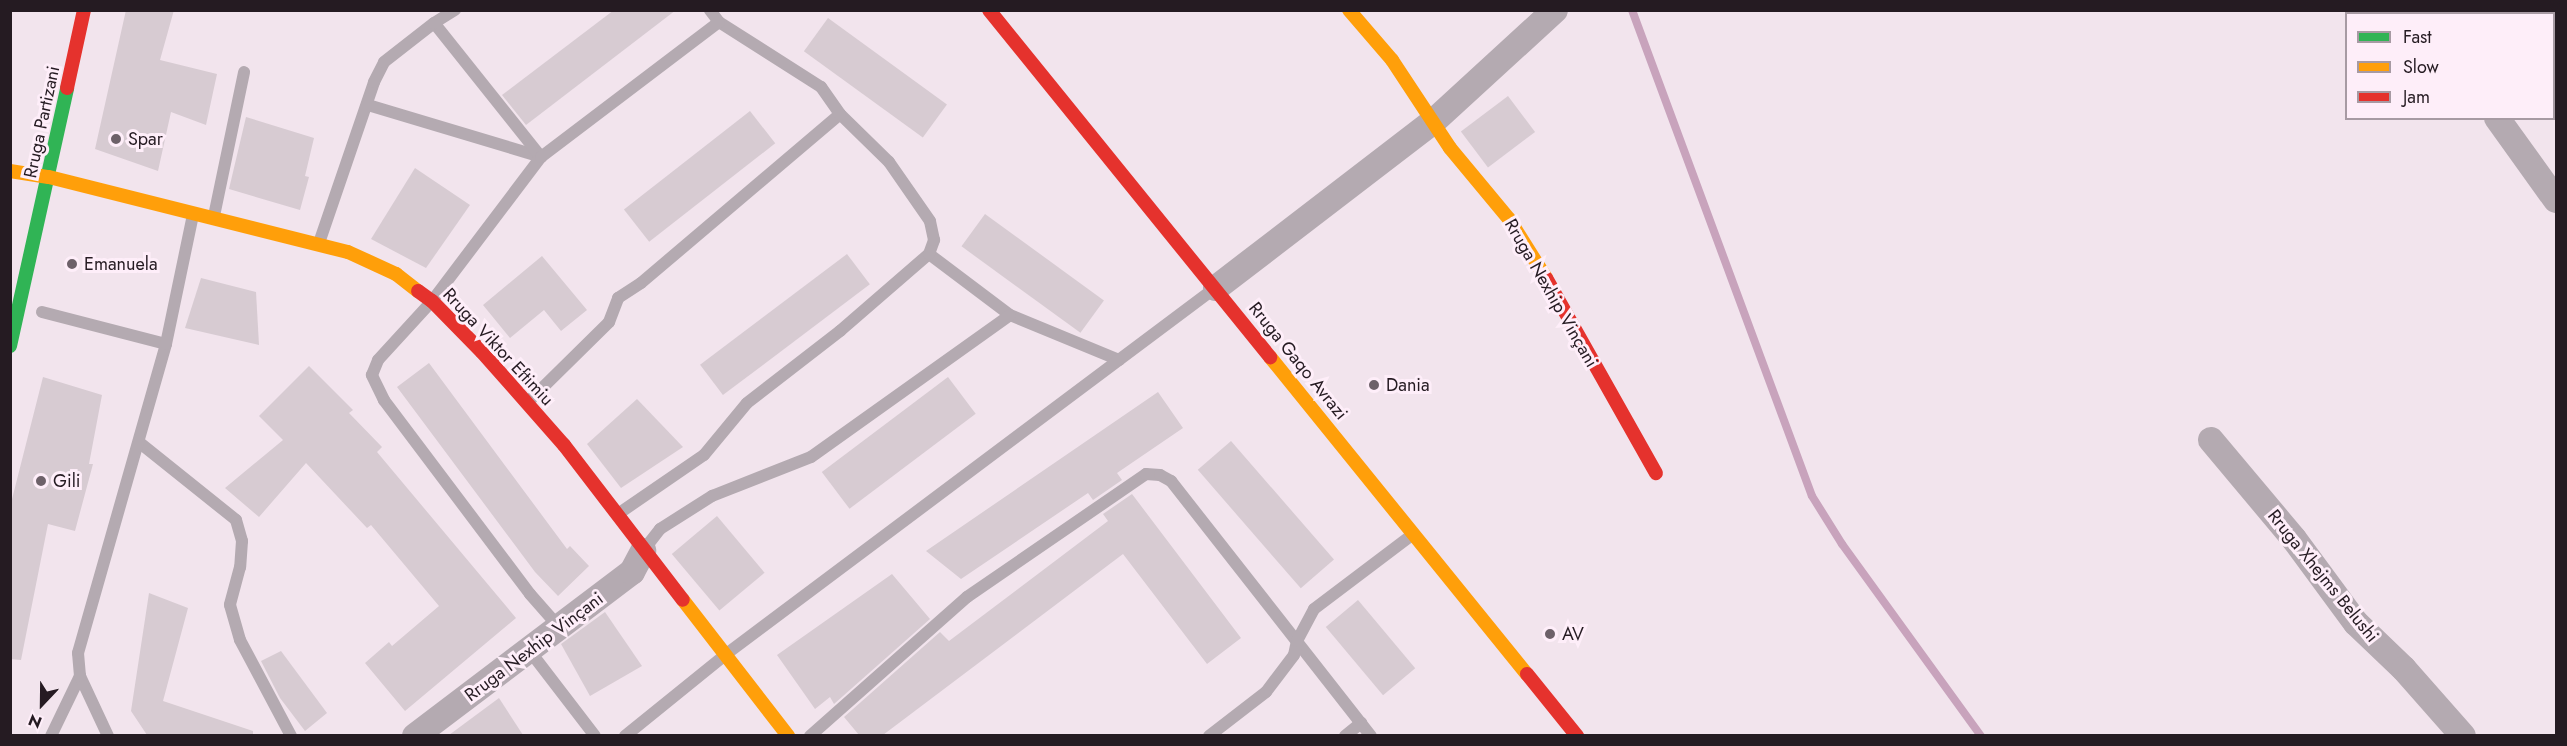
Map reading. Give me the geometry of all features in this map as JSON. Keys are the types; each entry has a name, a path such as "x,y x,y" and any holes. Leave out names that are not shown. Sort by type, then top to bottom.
{"street":[{"name":"Rruga Partizani","path":"10,346 84,10"},
{"name":"Rruga Gaqo Avrazi","path":"989,10 1577,735"},
{"name":"Rruga Nexhip Vinçani","path":"1349,10 1392,60 1450,148 1509,219 1531,252 1656,473"},
{"path":"1216,288 1434,121 1555,10"},
{"path":"2498,120 2556,200"},
{"name":"Rruga Viktor Eftimiu","path":"10,171 49,177 348,252 396,274 432,301 482,352 564,445 643,551 788,735"},
{"name":"Rruga Xhejms Belushi","path":"2211,440 2294,539 2356,623 2404,669 2463,735"},
{"name":"Rruga Nexhip Vinçani","path":"420,734 632,572 643,551"}],"lane":[{"path":"318,244 368,105 374,82 384,62 434,22 455,10"},
{"path":"617,515 704,455 747,403 840,331 929,254 934,240 930,221 889,162 840,114 821,87 718,22 710,10"},
{"path":"434,22 541,156"},
{"path":"559,627 530,594 391,409 372,375 378,360 432,301 541,156 718,22"},
{"path":"214,218 244,72"},
{"path":"368,105 541,156"},
{"path":"527,403 609,322 618,298 641,283 840,114"},
{"path":"108,735 80,676 78,653 140,443 166,344 194,213"},
{"path":"929,254 1011,315 1119,360"},
{"path":"625,735 725,656 1216,288"},
{"path":"42,312 166,344"},
{"path":"643,551 660,529 712,496 812,457 1011,315"},
{"path":"140,443 236,520 242,541 240,567 230,605 240,640 291,735"},
{"path":"810,735 967,597 1146,474 1160,475 1171,481 1371,735"},
{"path":"1209,735 1266,692 1294,655 1297,641 1314,609 1414,533"},
{"path":"529,650 595,735"},
{"path":"51,735 80,676"},
{"path":"1345,735 1361,723"}],"building":[{"path":"126,10 174,10 160,60 217,74 206,125 171,112 158,171 95,149"},
{"path":"614,10 676,10 526,125 502,95"},
{"path":"828,18 947,104 923,138 804,51"},
{"path":"1508,96 1535,132 1488,167 1461,132"},
{"path":"750,111 775,143 649,242 624,210"},
{"path":"246,117 314,138 305,176 309,177 300,210 229,189"},
{"path":"415,168 470,205 426,268 371,239"},
{"path":"985,214 1104,300 1080,333 961,246"},
{"path":"847,254 870,284 723,395 700,365"},
{"path":"542,256 587,310 561,331 544,310 510,338 483,305"},
{"path":"201,278 256,292 259,345 185,328"},
{"path":"429,363 567,549 570,546 589,566 558,596 535,572 397,387"},
{"path":"309,366 353,410 349,413 382,447 377,452 516,618 405,711 365,663 389,642 392,646 439,606 371,525 367,528 306,463 259,517 225,488 283,440 259,416"},
{"path":"43,377 102,395 89,464 93,464 75,531 48,524 21,660 10,659 10,507"},
{"path":"948,377 976,414 849,509 822,472"},
{"path":"1158,392 1183,428 1117,473 1122,480 1093,500 1088,493 961,579 926,551"},
{"path":"637,399 683,447 621,488 587,444"},
{"path":"1231,441 1334,559 1301,588 1198,470"},
{"path":"1132,494 1241,638 1207,664 1123,554 883,735 859,735 844,717 940,632 949,641 1108,521 1103,514"},
{"path":"717,516 765,573 719,611 672,554"},
{"path":"892,574 930,619 834,704 830,697 815,709 777,655"},
{"path":"149,593 188,608 163,701 253,731 253,735 147,735 131,711"},
{"path":"1358,600 1415,668 1383,695 1326,627"},
{"path":"605,612 642,666 590,696 561,644"},
{"path":"281,651 327,713 305,731 280,698 261,661"},
{"path":"499,698 523,735 449,735"}],"waterway":[{"path":"1632,10 1812,496 1842,544 1981,736"}],"traffic: fast":[{"path":"10,346 67,88"}],"traffic: slow":[{"path":"1349,10 1392,60 1450,148 1509,219 1546,278"},
{"path":"10,171 49,177 348,252 396,274 418,291"},
{"path":"1270,357 1527,674"},
{"path":"683,600 788,736"}],"traffic: jam":[{"path":"67,88 84,10"},
{"path":"989,10 1270,357"},
{"path":"1546,278 1656,473"},
{"path":"418,291 432,301 482,352 564,445 683,600"},
{"path":"1527,674 1577,736"}],"place":[{"name":"Spar","path":"116,139"},
{"name":"Emanuela","path":"72,264"},
{"name":"Dania","path":"1374,385"},
{"name":"Gili","path":"41,481"},
{"name":"AV","path":"1550,634"}]}
